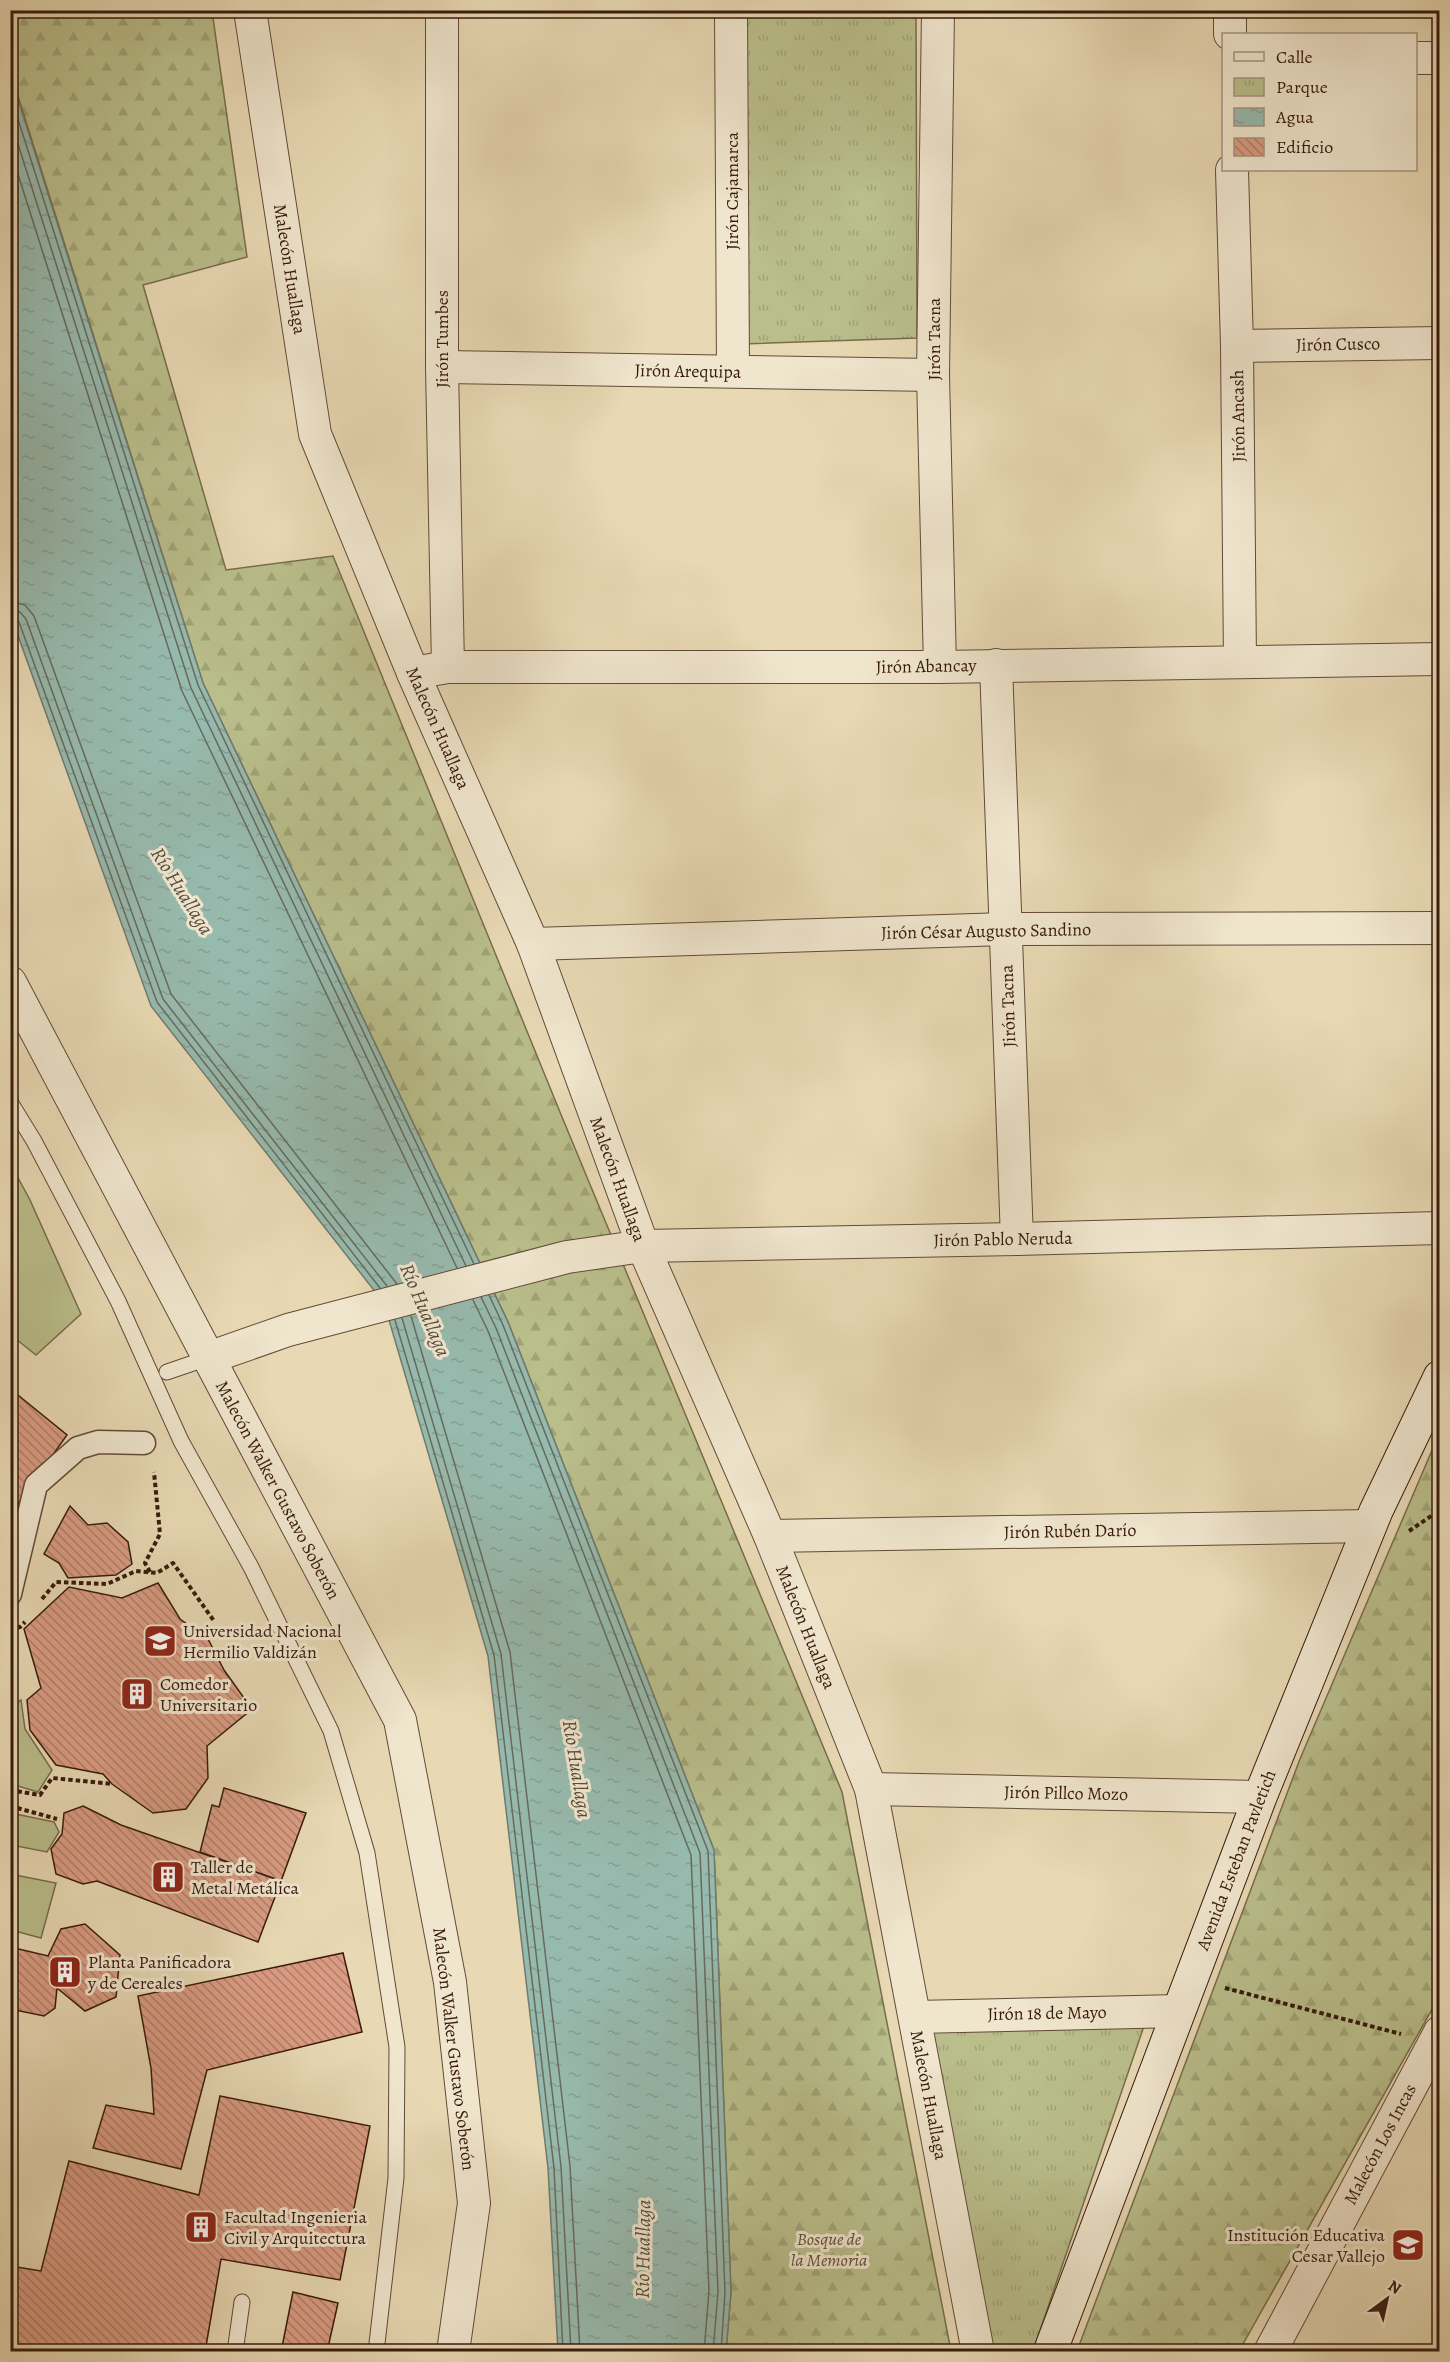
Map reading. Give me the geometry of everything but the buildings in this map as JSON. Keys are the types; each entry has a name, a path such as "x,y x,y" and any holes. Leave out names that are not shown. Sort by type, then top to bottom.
{"main road":[{"name":"Avenida Esteban Pavletich","path":"1050,2352 1260,1797 1370,1526 1440,1377"}],"street":[{"name":"Malecón Huallaga","path":"250,10 315,434 413,673 533,944 642,1246 770,1536 871,1789 978,2352"},
{"name":"Jirón Tumbes","path":"441,10 442,367 448,667"},
{"name":"Jirón Cajamarca","path":"731,10 733,371"},
{"name":"Jirón Tacna","path":"938,10 933,375 940,667"},
{"path":"1230,10 1230,33"},
{"path":"1417,58 1440,58"},
{"name":"Jirón Ancash","path":"1232,171 1237,346 1240,662"},
{"name":"Jirón Cusco","path":"1237,346 1440,343"},
{"name":"Jirón Arequipa","path":"442,367 933,375"},
{"name":"Jirón Abancay","path":"413,673 448,667 940,667 1440,659"},
{"name":"Jirón Tacna","path":"996,665 1017,1239"},
{"name":"Jirón César Augusto Sandino","path":"533,944 1006,929 1440,928"},
{"name":"Malecón Walker Gustavo Soberón","path":"10,982 400,1720 450,1982 474,2203 453,2352"},
{"name":"Jirón Pablo Neruda","path":"208,1358 288,1330 567,1257 642,1246 1440,1228"},
{"path":"10,1594 36,1485 78,1448 98,1442 144,1443"},
{"name":"Jirón Rubén Darío","path":"770,1536 1370,1526"},
{"name":"Jirón Pillco Mozo","path":"871,1789 1260,1797"},
{"name":"Jirón 18 de Mayo","path":"915,2017 1179,2011"},
{"name":"Malecón Los Incas","path":"1270,2352 1438,2040"}],"lane":[{"path":"10,1102 34,1141 118,1301 181,1441 250,1567 331,1731 354,1808 366,1853 397,2047 396,2178 376,2352"},
{"path":"167,1372 208,1358"},
{"path":"235,2352 242,2302"}],"path":[{"path":"144,1443 154,1465 160,1534 145,1563 150,1572"},
{"path":"42,1600 56,1582 107,1584 136,1571 157,1573 172,1563 214,1621"},
{"path":"10,1630 20,1627 27,1618"},
{"path":"10,1790 40,1795 52,1778 112,1784"},
{"path":"10,1806 57,1819"},
{"path":"1190,1979 1438,2040"}],"green space":[{"name":"Bosque de la Memoria","path":"10,11 212,11 247,257 143,285 226,570 333,556 562,1117 842,1792 951,2351 726,2351 731,2292 714,1850 508,1322 203,683 11,74"},
{"path":"747,11 916,11 917,338 743,344"},
{"path":"10,1163 30,1200 81,1314 36,1355 11,1335"},
{"path":"1439,1434 1439,1997 1239,2351 1077,2351 1300,1759"},
{"path":"21,1700 25,1729 52,1770 38,1792 11,1784 11,1706"},
{"path":"11,1813 54,1822 59,1832 47,1852 11,1845"},
{"path":"10,1874 56,1883 41,1938 11,1930"},
{"path":"1144,2026 1033,2351 992,2351 929,2028"}],"water":[{"name":"Río Huallaga","path":"10,74 203,683 508,1322 714,1850 731,2292 726,2351 558,2351 548,2168 488,1656 384,1303 151,1006 11,616"}],"place":[{"name":"Universidad Nacional Hermilio Valdizán","path":"160,1641"},
{"name":"Comedor Universitario","path":"137,1694"},
{"name":"Taller de Metal Metálica","path":"168,1877"},
{"name":"Planta Panificadora y de Cereales","path":"65,1972"},
{"name":"Facultad Ingenieria Civil y Arquitectura","path":"201,2227"},
{"name":"Institución Educativa Cesar Vallejo","path":"1408,2245"}]}
